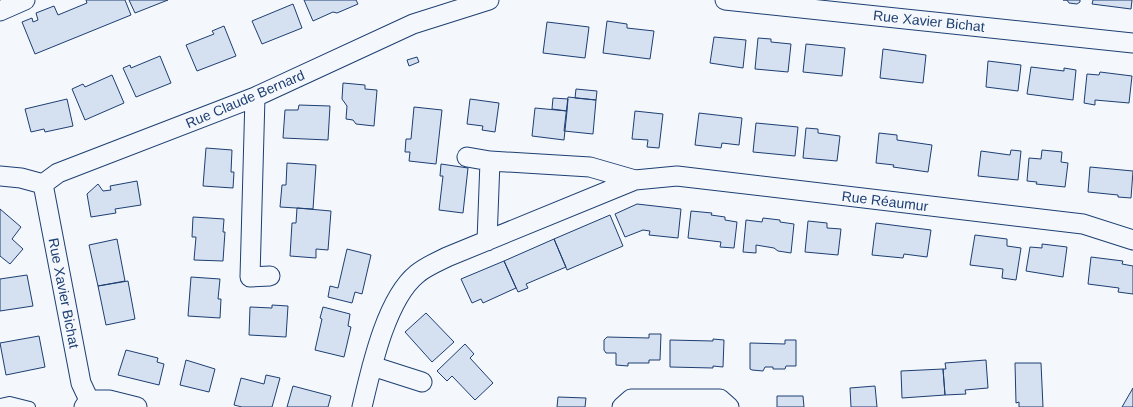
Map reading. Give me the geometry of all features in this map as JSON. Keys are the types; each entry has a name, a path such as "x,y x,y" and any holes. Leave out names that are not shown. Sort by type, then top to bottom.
{"street":[{"path":"0,11 25,0"},
{"name":"Rue Claude Bernard","path":"43,184 58,173 255,97 413,24 489,0"},
{"name":"Rue Xavier Bichat","path":"725,0 1133,43"},
{"path":"255,97 250,277 270,276"},
{"name":"Rue Réaumur","path":"467,158 590,167 635,180"},
{"path":"487,241 490,161"},
{"path":"0,176 21,178 43,184"},
{"name":"Rue Réaumur","path":"362,407 372,366 394,304 410,280 418,272 447,257 635,180 677,176 1083,224 1133,240"},
{"name":"Rue Xavier Bichat","path":"43,184 86,404 109,400 137,407"},
{"path":"372,366 422,382"},
{"path":"622,407 631,399 720,399 729,407"}],"lane":[{"path":"0,404 10,402 30,407"}],"building":[{"path":"86,0 125,0 131,15 35,54 22,22 32,18 33,22 38,20 36,13 54,6 58,15 87,3"},
{"path":"129,0 168,0 135,13"},
{"path":"304,0 356,0 358,4 313,21"},
{"path":"1067,0 1080,0 1080,2 1077,4 1069,3"},
{"path":"1093,0 1132,0 1131,9 1092,4"},
{"path":"293,4 302,28 262,44 252,21"},
{"path":"607,21 627,24 627,28 654,31 650,59 603,53"},
{"path":"547,22 589,27 585,58 543,53"},
{"path":"224,26 236,56 197,71 186,45 214,34 212,31"},
{"path":"714,37 746,40 743,68 710,63"},
{"path":"758,38 771,39 771,42 791,44 788,72 755,69"},
{"path":"806,44 845,48 842,76 803,72"},
{"path":"883,49 926,55 923,83 880,78"},
{"path":"160,56 171,83 136,97 123,68 130,65 131,68"},
{"path":"417,57 419,62 409,66 407,60"},
{"path":"988,61 1021,65 1018,91 986,87"},
{"path":"1031,67 1064,71 1064,68 1076,70 1073,100 1027,94"},
{"path":"1100,72 1132,76 1129,103 1095,100 1095,105 1084,103 1087,74 1099,75"},
{"path":"112,75 124,103 85,120 72,89 83,84 85,87"},
{"path":"343,83 365,85 365,89 377,90 374,126 356,124 353,120 346,119 347,106 342,99"},
{"path":"576,89 597,91 596,100 575,98"},
{"path":"568,97 596,100 593,134 564,131"},
{"path":"553,98 568,99 567,111 552,109"},
{"path":"67,99 73,126 45,132 44,129 31,132 25,109"},
{"path":"470,99 499,103 495,132 482,130 483,126 467,124"},
{"path":"299,105 330,106 328,140 283,138 285,110 298,110"},
{"path":"414,107 442,110 436,164 409,161 410,152 405,152 406,139 411,139"},
{"path":"535,108 567,111 564,140 532,136"},
{"path":"635,111 663,114 659,148 647,147 648,140 632,139"},
{"path":"699,113 742,118 739,145 722,143 721,148 695,145"},
{"path":"756,123 798,127 795,156 753,152"},
{"path":"806,128 818,129 818,133 840,136 837,161 803,158"},
{"path":"879,133 897,135 897,140 932,145 928,172 876,163"},
{"path":"206,148 232,150 231,172 234,172 233,188 203,186"},
{"path":"1011,150 1021,151 1018,180 978,176 981,151 1010,155"},
{"path":"1042,150 1062,152 1061,162 1068,163 1065,187 1036,184 1037,182 1027,181 1029,158 1041,159"},
{"path":"287,163 316,165 313,209 280,207 282,185 286,185"},
{"path":"441,164 468,168 463,213 439,210 443,176 440,176"},
{"path":"1090,167 1133,171 1131,198 1088,192"},
{"path":"137,181 141,205 115,209 116,213 91,217 87,194 98,184 103,191 111,190 110,186"},
{"path":"637,204 681,209 678,238 649,235 650,231 643,230 625,237 615,214"},
{"path":"297,208 331,211 328,250 316,249 316,258 290,256 292,223 296,223"},
{"path":"0,209 21,227 12,239 23,249 10,264 0,256"},
{"path":"691,211 712,213 711,215 725,217 725,220 737,222 734,248 720,247 721,242 688,238"},
{"path":"610,215 623,246 567,270 554,239"},
{"path":"193,217 224,219 223,261 194,260 196,237 192,237"},
{"path":"763,218 794,224 791,253 756,245 756,253 743,252 746,220 762,222"},
{"path":"808,221 827,223 827,228 841,229 838,255 805,252"},
{"path":"876,223 931,230 927,257 904,254 903,258 872,255"},
{"path":"975,235 1007,239 1007,246 1021,248 1016,280 1002,278 1003,269 970,265"},
{"path":"117,239 125,281 98,286 89,245"},
{"path":"554,239 566,267 526,284 528,288 518,292 504,261"},
{"path":"1042,244 1067,247 1063,277 1026,271 1030,247 1042,248"},
{"path":"347,249 371,255 362,294 355,292 352,303 328,297 330,286 338,288"},
{"path":"1091,257 1123,261 1122,264 1133,266 1133,294 1118,292 1119,288 1088,284"},
{"path":"504,261 516,288 483,303 481,299 472,303 461,279"},
{"path":"27,275 33,306 0,311 0,279"},
{"path":"191,277 220,279 218,299 221,299 220,318 188,316"},
{"path":"128,281 135,319 106,325 98,286"},
{"path":"272,305 288,306 286,337 249,335 250,307 272,308"},
{"path":"323,307 350,314 348,326 351,327 344,357 315,350"},
{"path":"426,313 454,342 432,362 405,332"},
{"path":"649,334 661,334 660,360 649,360 649,363 628,363 628,366 616,365 616,353 606,353 604,350 604,340 607,337 649,338"},
{"path":"39,336 45,367 6,375 0,343"},
{"path":"713,339 724,340 723,367 670,367 670,340 713,341"},
{"path":"785,340 796,340 796,366 786,366 785,369 765,367 763,371 750,369 750,343 785,344"},
{"path":"465,344 474,354 470,358 493,383 475,400 452,376 447,381 437,371"},
{"path":"126,350 158,358 157,362 164,364 159,385 118,375"},
{"path":"186,360 215,369 209,392 180,385"},
{"path":"986,360 988,388 965,390 966,394 945,395 943,369 946,369 945,363"},
{"path":"1015,363 1041,363 1043,407 1019,407 1019,402 1016,403"},
{"path":"943,369 945,395 902,398 901,371"},
{"path":"266,375 280,378 272,407 242,407 234,405 241,378 264,384"},
{"path":"293,386 331,396 328,407 287,407"},
{"path":"875,386 877,407 851,407 850,388"},
{"path":"1133,388 1133,407 1122,407"},
{"path":"777,396 803,396 804,407 777,407"},
{"path":"558,397 586,398 585,407 557,407"}]}
